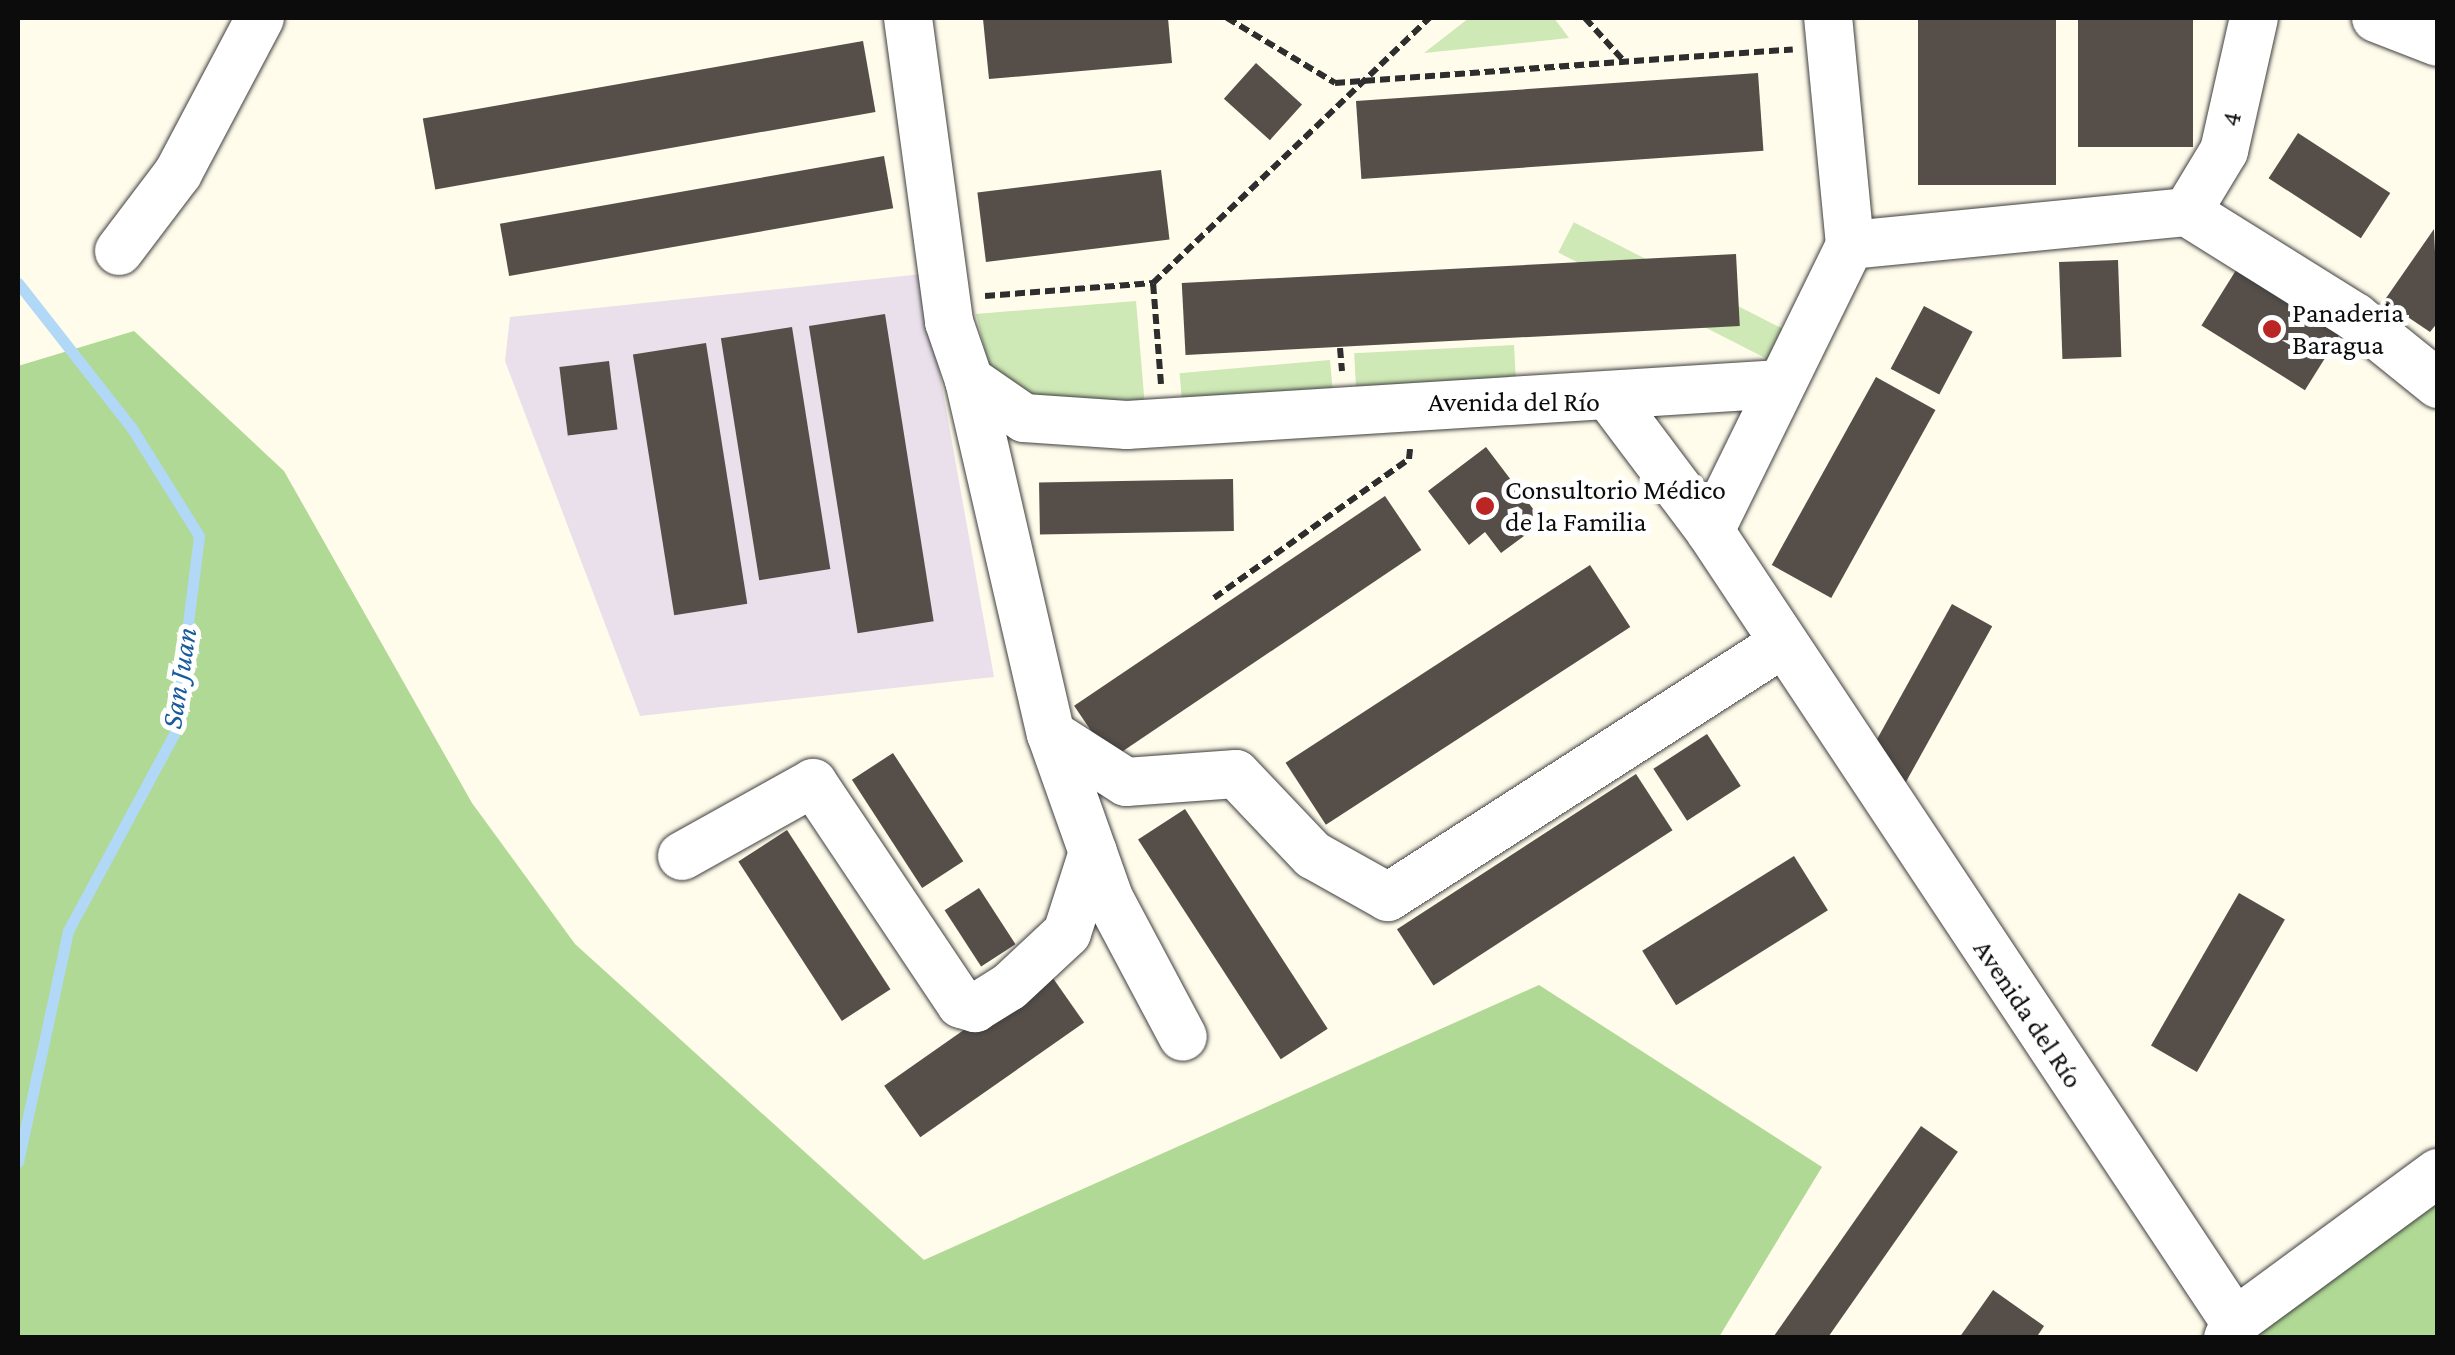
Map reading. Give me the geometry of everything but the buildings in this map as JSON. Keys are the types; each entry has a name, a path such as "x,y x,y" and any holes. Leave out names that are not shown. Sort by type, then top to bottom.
{"street":[{"path":"119,252 178,173 260,18"},
{"path":"908,18 946,300 969,380 1051,734 1109,898 1183,1037"},
{"name":"4","path":"2188,212 2224,151 2254,18"},
{"path":"2376,18 2438,42"},
{"path":"1710,531 1850,245 1833,26"},
{"path":"1850,245 2188,212 2354,317 2438,384"},
{"name":"Avenida del Río","path":"969,380 1024,418 1164,422 1416,403 1611,399 1710,531 1780,645 2232,1330"},
{"path":"1611,399 1781,384"},
{"path":"1051,734 1126,782 1236,774 1313,855 1388,896 1780,645"},
{"path":"682,856 813,784 962,1004 975,1008 1009,986 1066,933 1093,852"},
{"path":"2232,1330 2438,1172"}],"path":[{"path":"1227,18 1335,82 1624,61 1833,26"},
{"path":"946,300 1153,283 1428,18"},
{"path":"1585,18 1624,61"},
{"path":"1153,283 1164,422"},
{"path":"1214,598 1409,459 1416,403"}],"shaded area":[{"path":"922,274 994,677 640,716 505,361 510,317"}],"green space":[{"path":"1469,18 1554,18 1569,38 1424,53"},
{"path":"1574,222 1793,334 1778,364 1558,253"},
{"path":"1136,301 1145,407 1035,403 990,370 976,314"},
{"path":"134,331 284,471 472,803 575,944 924,1260 1539,985 1822,1167 1719,1337 18,1337 18,366"},
{"path":"1514,345 1516,380 1356,388 1354,353"},
{"path":"1330,360 1333,394 1183,407 1180,373"},
{"path":"2437,1166 2437,1337 2250,1337"}],"waterway":[{"name":"San Juan","path":"18,283 131,427 199,536 174,734 68,931 18,1162"}],"place":[{"name":"Panaderia Baragua","path":"2272,329"},
{"name":"Consultorio Médico de la Familia","path":"1485,506"}]}
